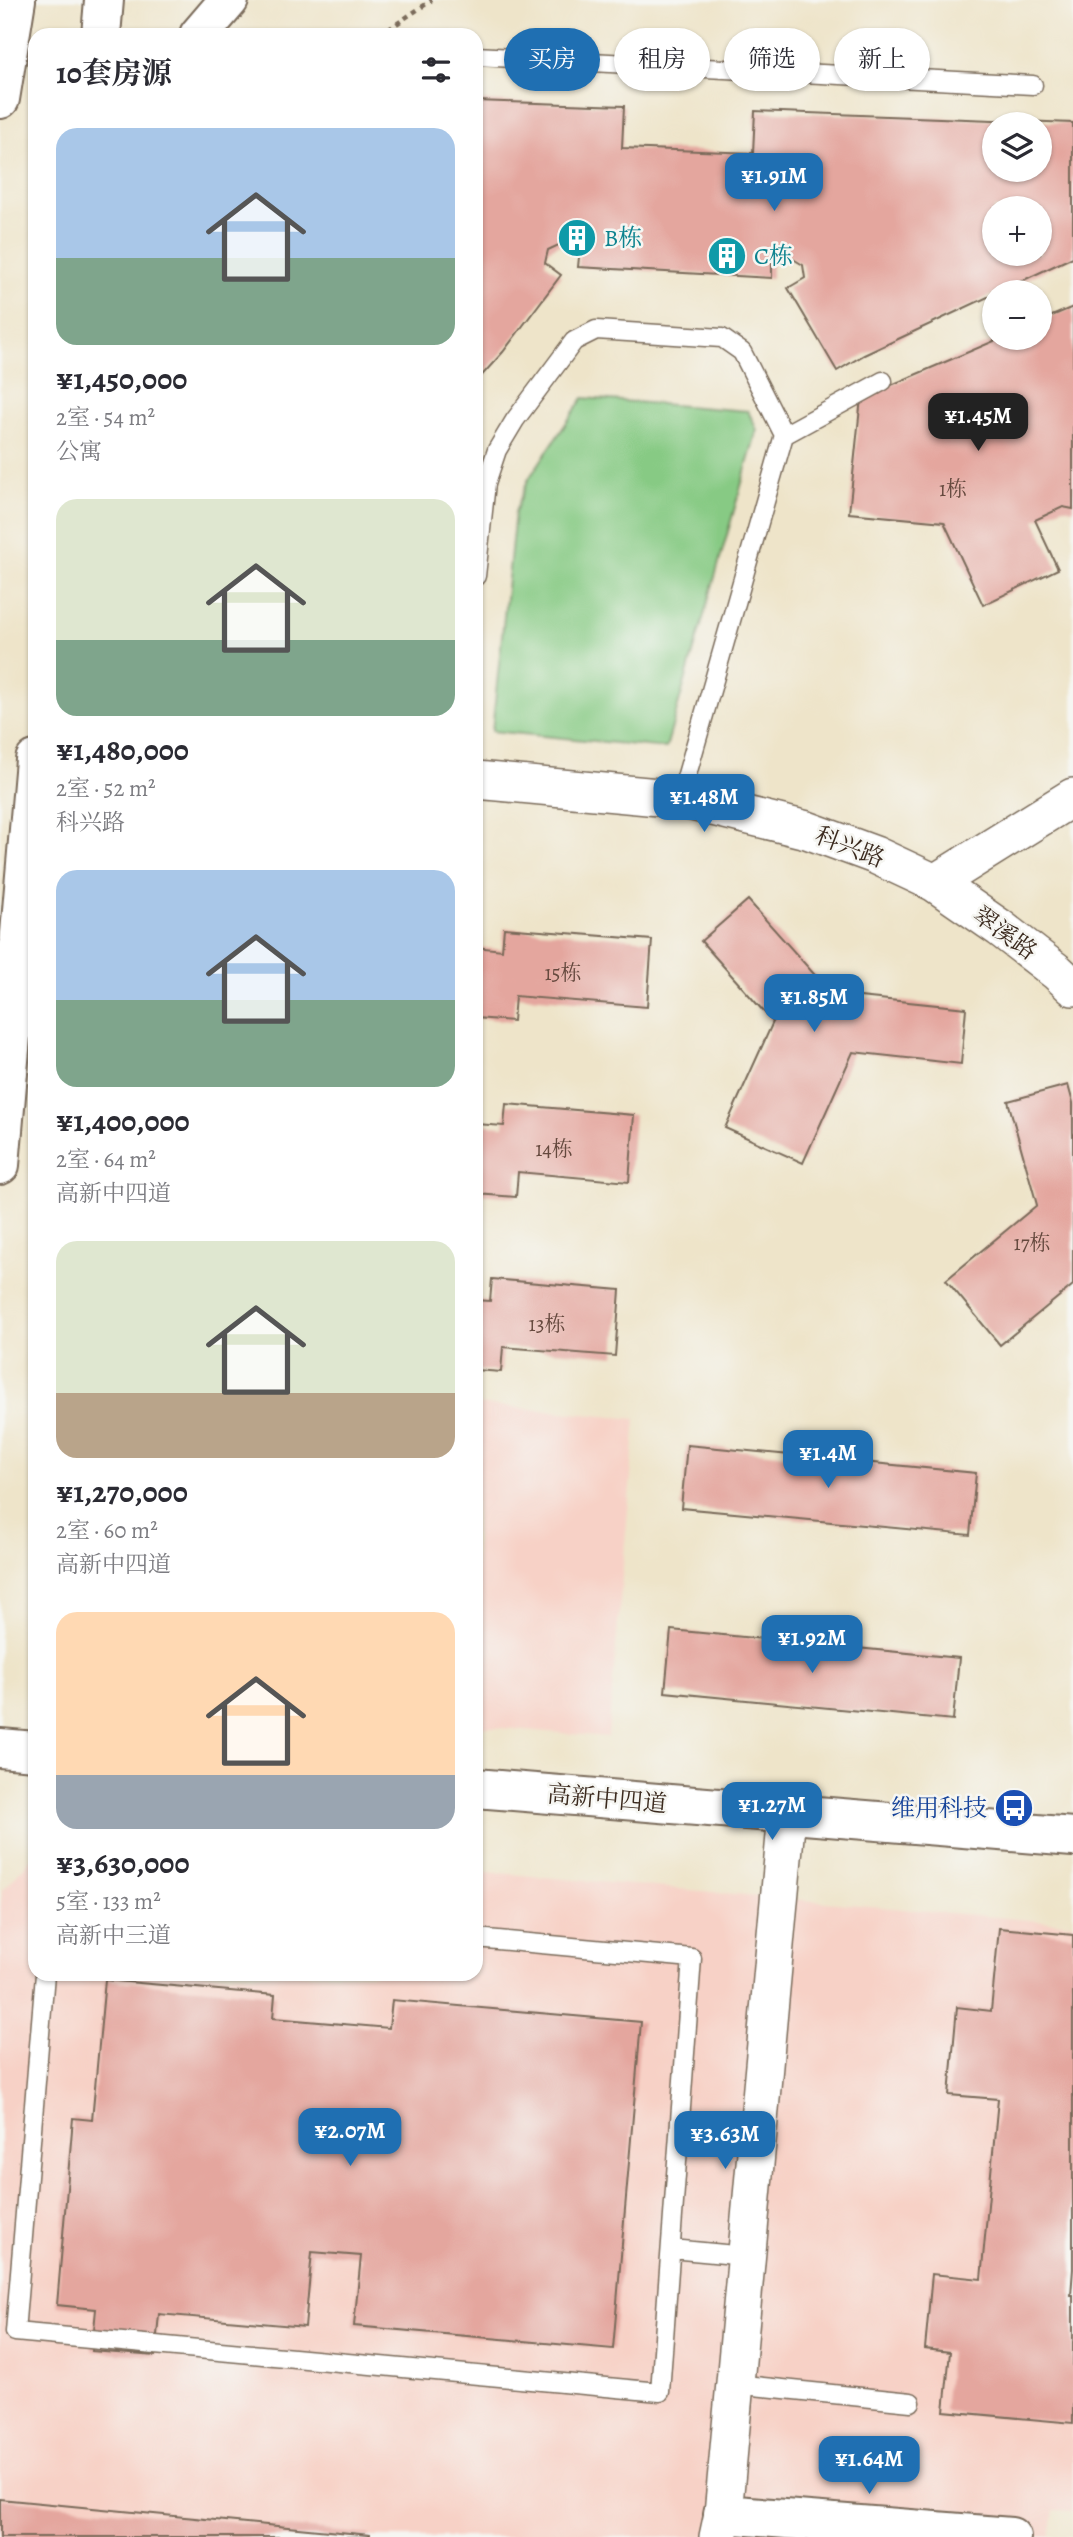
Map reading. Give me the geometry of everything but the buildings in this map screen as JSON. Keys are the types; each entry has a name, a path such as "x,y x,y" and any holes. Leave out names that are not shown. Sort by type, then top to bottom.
{"main road":[{"path":"0,99 16,0"},
{"path":"102,28 104,0"},
{"path":"205,28 229,0"},
{"path":"0,1165 28,841"},
{"path":"0,1748 28,1750"},
{"name":"高新中四道","path":"483,1789 1073,1837"},
{"path":"720,2526 1011,2537"}],"street":[{"name":"科兴路","path":"483,781 680,799 807,830 875,855 935,883"},
{"path":"935,883 1073,797"},
{"name":"翠溪路","path":"935,883 1000,928 1057,972 1073,988"},
{"path":"720,2526 787,1814"}],"lane":[{"path":"483,56 1032,85"},
{"path":"483,511 486,483 497,450 515,420 574,341 596,330 722,338 742,352 784,435 680,799"},
{"path":"784,435 883,381"},
{"path":"44,1981 15,2332 660,2392 692,1958 483,1939"},
{"path":"671,2249 746,2256"},
{"path":"734,2384 911,2402"}],"path":[{"path":"390,28 432,0"}],"shaded area":[{"path":"483,1405 636,1419 608,1737 483,1727"},
{"path":"28,1862 28,1981 483,1981 483,1872 1073,1924 1073,2511 1054,2510 1050,2537 0,2537 2,1891"}],"green space":[{"path":"583,398 748,411 757,430 666,748 492,731 515,512 528,480"}],"place":[{"name":"B栋","path":"577,238"},
{"name":"C栋","path":"727,256"},
{"name":"维用科技","path":"1014,1808"}]}
